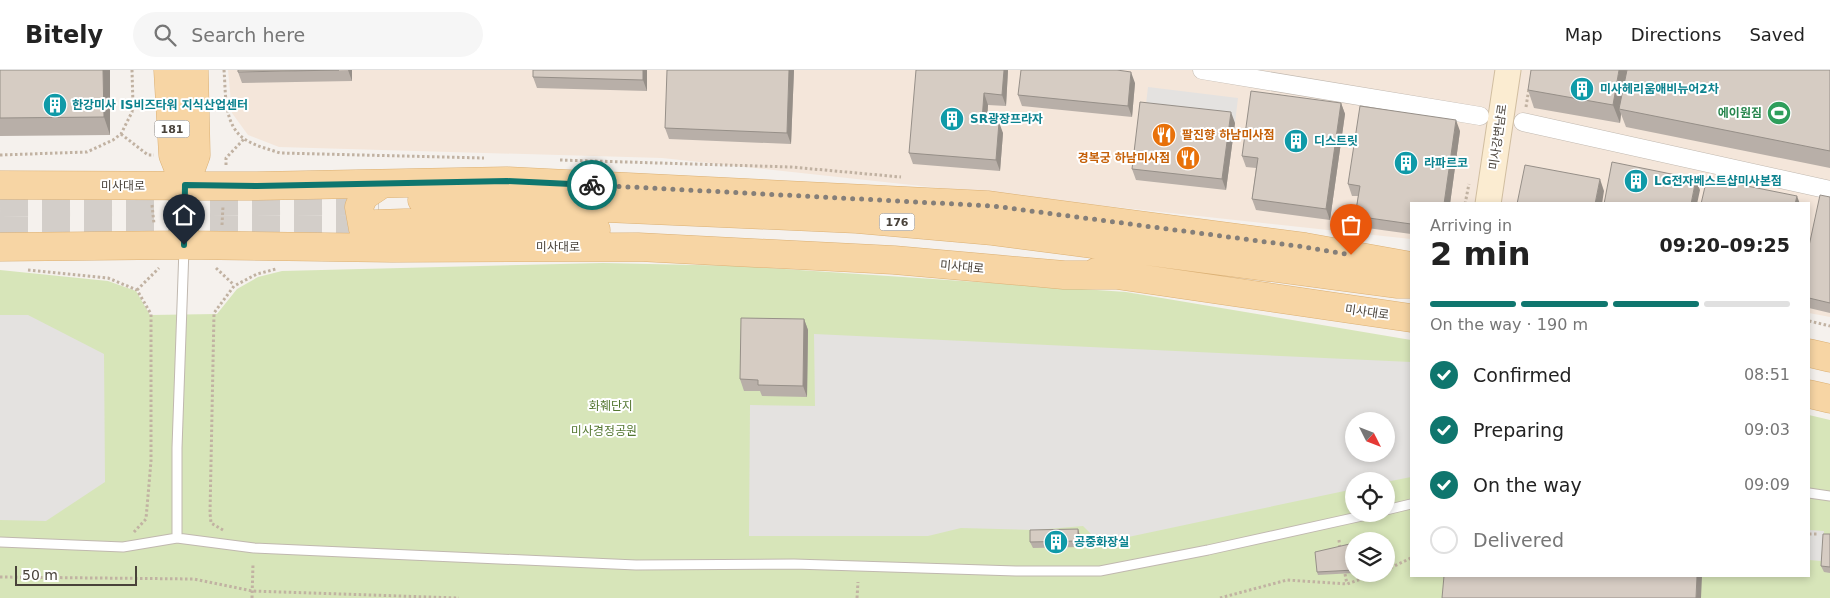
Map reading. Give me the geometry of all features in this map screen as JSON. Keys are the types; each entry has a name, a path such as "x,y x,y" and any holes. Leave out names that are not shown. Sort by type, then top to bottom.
{"main road":[{"name":"181","path":"168,70 173,155 185,185"},
{"name":"181","path":"184,245 185,185 196,155 194,70"},
{"name":"미사강변남로","path":"1488,202 1508,70"},
{"name":"미사대로","path":"379,203 507,181 993,206 1305,247 1410,266"},
{"name":"미사대로","path":"0,185 225,186 379,203 434,200 857,219 993,231 1398,284 1410,284"},
{"path":"379,203 364,196 359,207 363,229 372,239 392,248"},
{"name":"미사대로","path":"379,203 434,222 862,241 1031,258 1115,276 1410,318"},
{"name":"미사대로","path":"0,247 184,245 392,248 638,247 894,260 1064,275 1115,276"},
{"path":"1810,353 1830,358"},
{"path":"1810,394 1830,399"}],"street":[{"path":"1202,70 1480,116"},
{"path":"1523,122 1830,190"}],"lane":[{"path":"178,538 177,448 184,245"},
{"path":"1810,494 1830,496"},
{"path":"1395,508 1410,504"},
{"path":"0,542 123,547 178,538 254,548 636,564 803,564 1016,571 1100,571 1208,550 1345,520"}],"path":[{"path":"0,155 87,152 101,147 120,134 130,120 133,105 132,70"},
{"path":"224,70 228,112 235,130 244,139 280,153 452,157"},
{"path":"120,134 148,155 158,268 137,290"},
{"path":"234,286 217,268 226,158 244,139"},
{"path":"223,530 212,523 210,514 214,313 234,286 257,274 282,268"},
{"path":"20,269 108,278 137,290 151,314 151,461 146,519 132,533"},
{"path":"1810,321 1830,326"},
{"path":"1810,534 1817,534"},
{"path":"1339,540 1341,550"},
{"path":"1395,566 1410,558"},
{"path":"252,598 253,564"},
{"path":"0,577 194,579 252,590 459,598"},
{"path":"1220,598 1287,580 1347,584 1353,582"},
{"path":"857,598 858,582"}],"shaded area":[{"path":"228,70 1830,70 1830,317 1810,313 1810,202 1410,202 1410,239 662,158 279,147 248,135 232,113"},
{"path":"1148,87 1238,98 1235,123 1145,113"},
{"path":"0,315 28,315 104,354 105,482 46,521 0,520"},
{"path":"814,334 1410,362 1410,477 1395,480 1395,472 1345,472 1345,491 1100,543 1083,526 1036,530 961,528 928,536 749,536 750,405 815,406"},
{"path":"1810,530 1824,531 1821,561 1810,560"}],"green space":[{"name":"미사경정공원","path":"603,263 741,266 1126,292 1410,340 1410,577 1810,577 1810,415 1830,420 1830,598 0,598 0,270 108,281 136,291 150,315 217,314 237,289 258,277 282,271"}],"building":[{"name":"한강미사 IS비즈타워 지식산업센터","path":"0,70 103,70 104,117 0,118"},
{"path":"238,70 339,70 238,72"},
{"path":"533,70 643,70 643,80 533,77"},
{"path":"667,70 789,70 787,133 665,128"},
{"name":"SR광장프라자","path":"916,70 1004,70 1002,95 984,93 982,121 999,122 996,160 909,153"},
{"path":"1021,70 1117,70 1131,72 1128,106 1018,95"},
{"path":"1531,70 1619,70 1613,105 1528,90"},
{"path":"1627,70 1830,70 1830,151 1619,109"},
{"name":"디스트릿","path":"1251,91 1341,103 1326,209 1252,199 1258,158 1242,156"},
{"path":"1140,102 1231,112 1222,179 1132,169"},
{"name":"라파르코","path":"1360,106 1456,120 1444,202 1410,202 1410,224 1355,216 1360,186 1348,184"},
{"name":"LG전자베스트샵미사본점","path":"1612,162 1696,179 1691,202 1604,202"},
{"path":"1525,165 1600,179 1595,202 1517,202"},
{"path":"1707,178 1797,196 1796,202 1701,202"},
{"path":"1820,195 1830,197 1830,303 1810,298 1810,241"},
{"path":"741,318 804,319 803,386 758,385 758,380 740,379"},
{"path":"1078,529 1078,541 1030,542 1030,530"},
{"path":"1823,534 1830,534 1830,567 1821,566"},
{"path":"1345,545 1345,570 1317,572 1315,552"},
{"path":"1444,577 1697,577 1696,598 1442,598"}],"tunnel":[{"path":"0,203 379,201"},
{"path":"0,223 376,224"}],"way so far":[{"path":"592,185 993,206 1305,247 1351,255"}],"place":[{"name":"미사헤리움애비뉴어2차","path":"1582,89"},
{"name":"한강미사 IS비즈타워 지식산업센터","path":"55,105"},
{"name":"에이원짐","path":"1779,113"},
{"name":"SR광장프라자","path":"952,119"},
{"name":"팔진향 하남미사점","path":"1164,135"},
{"name":"디스트릿","path":"1296,141"},
{"name":"경복궁 하남미사점","path":"1188,158"},
{"name":"라파르코","path":"1406,163"},
{"name":"LG전자베스트샵미사본점","path":"1636,181"},
{"name":"공중화장실","path":"1056,542"}],"route":[{"path":"184,245 185,185 257,186 507,181 592,185"}],"park label":[{"name":"화훼단지","path":"611,406"}]}
